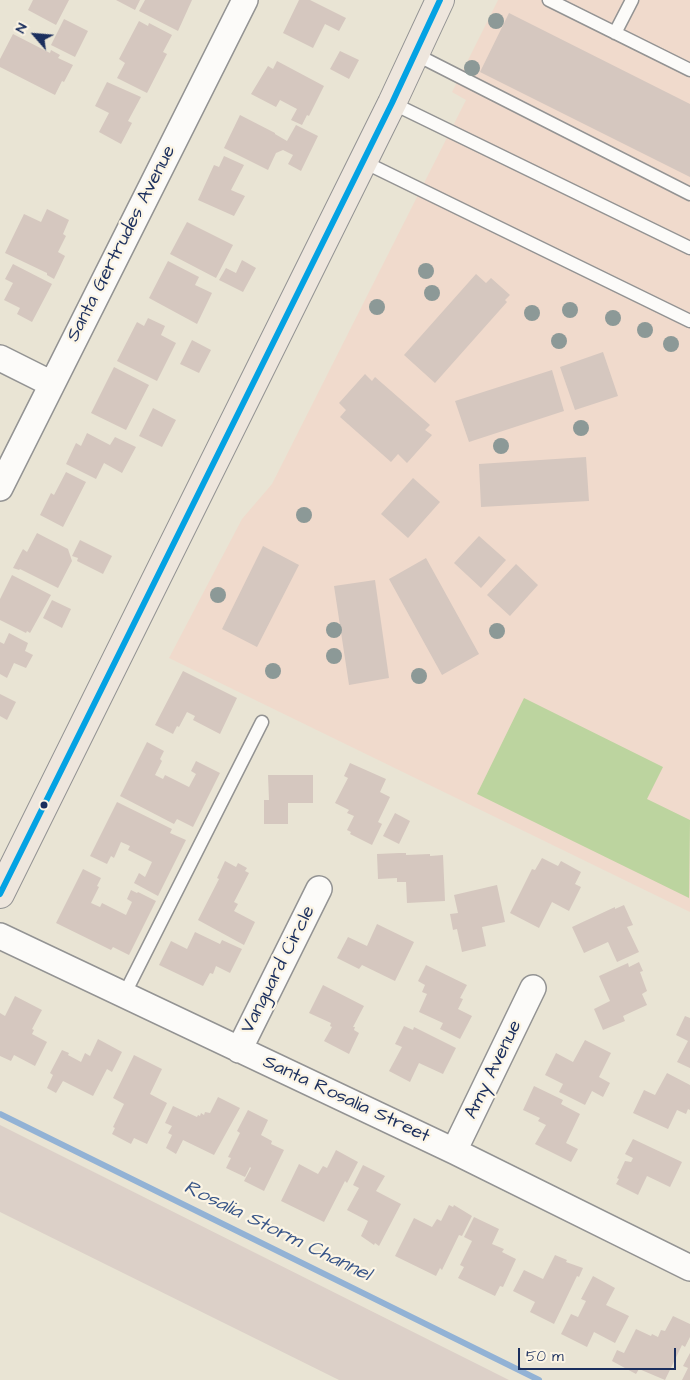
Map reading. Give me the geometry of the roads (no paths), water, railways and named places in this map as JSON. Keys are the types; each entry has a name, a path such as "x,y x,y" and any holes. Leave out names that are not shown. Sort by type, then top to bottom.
{"main road":[{"path":"0,894 362,160 392,103 440,0"}],"street":[{"name":"Santa Gertrudes Avenue","path":"0,488 245,0"},
{"path":"0,358 52,384"},
{"name":"Vanguard Circle","path":"239,1050 319,889"},
{"name":"Santa Rosalia Street","path":"0,936 688,1262"},
{"name":"Amy Avenue","path":"454,1151 533,988"}],"lane":[{"path":"549,0 690,70"},
{"path":"615,33 632,0"},
{"path":"415,54 690,194"},
{"path":"392,103 690,248"},
{"path":"362,160 690,322"},
{"path":"124,995 262,722"}],"waterway":[{"name":"Rosalia Storm Channel","path":"0,1114 539,1380"}]}
